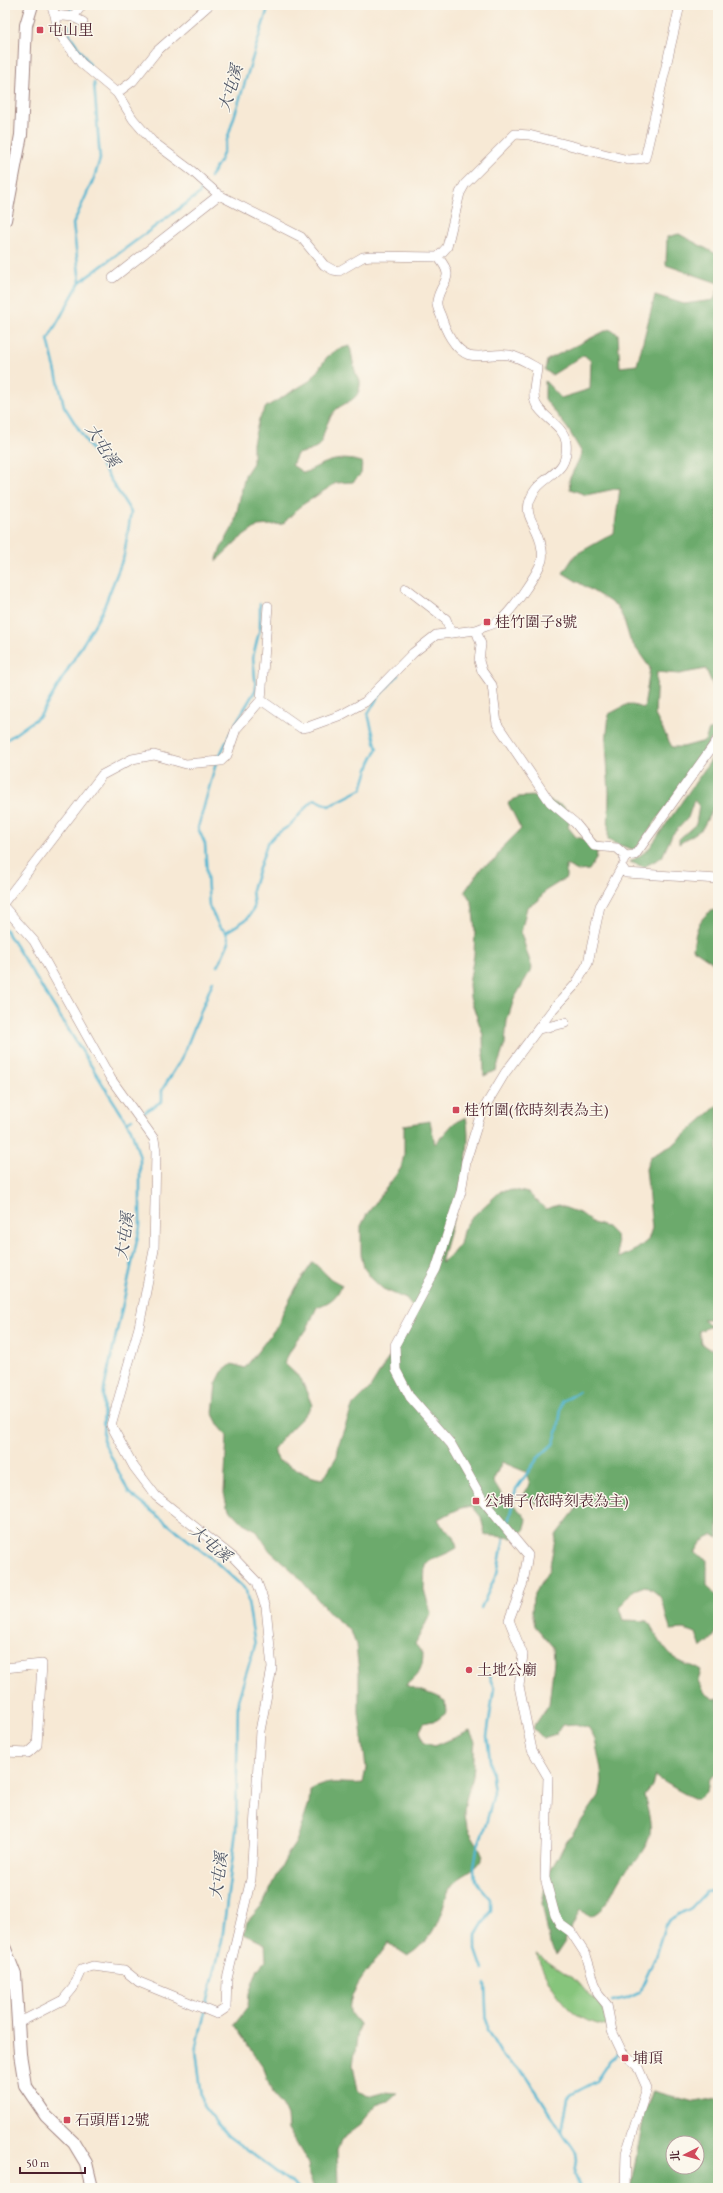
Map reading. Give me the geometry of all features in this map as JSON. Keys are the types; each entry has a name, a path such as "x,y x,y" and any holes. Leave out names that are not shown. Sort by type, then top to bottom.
{"street":[{"path":"5,220 21,135 26,25 32,5"},
{"path":"51,5 55,15 58,32 82,63 118,93 133,119 152,141 192,171 219,195 301,237 324,265 333,270 339,271 362,257 438,257 447,247 460,194 465,184 515,134 529,134 628,160 645,158 680,5"},
{"path":"73,17 82,5"},
{"path":"118,93 133,81 157,51 209,5"},
{"path":"55,15 73,17 82,22"},
{"path":"113,278 219,195"},
{"path":"261,700 301,728 308,728 341,716 365,702 413,652 436,635 476,630 499,621 522,594 542,558 538,530 531,521 528,504 532,492 555,474 566,458 563,433 536,404 534,393 537,368 523,360 509,355 469,355 454,343 443,324 437,306 437,301 447,280 448,273 438,257"},
{"path":"406,588 446,619 451,633"},
{"path":"5,901 102,775 132,759 154,755 186,764 221,761 227,755 236,729 261,700 268,606"},
{"path":"476,630 481,644 479,662 492,685 497,724 550,802 575,823 594,846 617,848 626,856 636,855 718,739"},
{"path":"625,2188 626,2153 647,2088 637,2065 622,2052 612,2030 607,2006 598,1994 586,1955 571,1932 560,1924 555,1916 545,1878 548,1777 532,1750 519,1686 523,1655 509,1620 523,1583 528,1555 484,1502 451,1444 410,1397 396,1370 395,1345 436,1269 461,1192 466,1160 481,1113 505,1073 538,1029 576,984 588,963 600,906 622,868 626,856"},
{"path":"622,868 626,873 683,875 718,879"},
{"path":"5,908 34,941 111,1079 154,1139 154,1250 139,1328 111,1425 134,1467 156,1496 234,1558 256,1582 266,1608 272,1668 260,1731 251,1879 227,1979 226,2008 217,2014 140,1982 124,1970 93,1966 81,1970 73,1988 64,2000 18,2023"},
{"path":"538,1029 565,1023"},
{"path":"5,1668 42,1664 37,1745 28,1753 5,1752"},
{"path":"5,1949 15,1975 20,2054 26,2085 46,2116 74,2143 86,2163 92,2188"}],"green space":[{"path":"679,234 718,255 718,283 666,265 667,237"},
{"path":"718,289 718,698 706,669 679,674 657,672 655,715 672,747 683,747 705,741 709,730 718,729 674,796 635,850 608,840 609,793 606,742 609,714 628,704 644,708 650,668 630,640 624,620 617,606 563,573 575,555 614,533 620,488 586,495 570,489 569,480 582,453 568,429 545,399 545,381 561,398 590,389 591,361 584,355 552,375 545,370 547,360 609,329 618,334 620,367 637,365 655,295 684,304 714,300"},
{"path":"350,346 355,371 360,382 358,394 352,400 338,408 332,415 327,424 321,444 310,451 297,454 292,465 304,473 332,461 345,459 353,460 362,462 361,474 353,482 336,483 299,507 283,524 258,526 238,540 216,561 221,548 234,525 245,475 253,463 253,443 259,419 266,407 311,380 327,357 338,349"},
{"path":"718,750 718,765 712,772 718,782 718,799 702,829 679,844 679,839 696,824 699,806 694,800 688,818 672,835 662,857 644,867 630,862 648,850"},
{"path":"535,796 563,806 571,815 568,827 576,837 589,840 598,846 596,859 589,870 578,871 566,865 566,878 545,891 538,901 527,907 521,933 532,968 514,999 507,1021 505,1044 496,1070 484,1076 483,1035 470,997 469,984 474,955 475,930 472,903 465,891 482,867 495,860 501,849 521,829 508,803 518,797"},
{"path":"718,909 718,966 693,949 695,936 702,919 712,911"},
{"path":"718,1105 718,1319 703,1319 712,1326 699,1331 701,1343 710,1349 718,1349 718,1538 713,1535 702,1541 695,1553 707,1560 707,1585 718,1599 718,1628 713,1637 701,1648 696,1633 683,1629 671,1630 662,1600 658,1595 645,1586 634,1590 619,1608 623,1620 648,1621 669,1654 679,1661 701,1671 698,1681 705,1693 714,1699 718,1698 718,1772 709,1780 707,1792 698,1800 681,1792 655,1776 652,1786 644,1796 649,1816 650,1830 649,1837 642,1852 620,1878 602,1909 591,1916 580,1910 564,1943 556,1955 550,1944 542,1903 547,1877 565,1844 599,1796 602,1782 595,1740 589,1728 576,1724 562,1725 556,1734 543,1738 533,1728 549,1704 554,1661 553,1647 535,1626 532,1611 533,1597 549,1570 556,1535 576,1509 571,1497 547,1505 530,1501 523,1496 530,1484 526,1472 502,1462 493,1481 500,1492 527,1520 524,1531 513,1538 485,1535 481,1517 472,1506 461,1508 438,1519 443,1528 454,1536 457,1548 425,1564 424,1590 431,1613 415,1644 423,1654 421,1668 417,1675 406,1685 445,1701 446,1713 437,1720 424,1723 420,1731 424,1743 435,1746 470,1731 475,1741 473,1775 466,1799 464,1818 483,1856 476,1867 453,1884 446,1896 436,1926 424,1943 408,1956 388,1943 356,1987 350,2006 351,2014 359,2024 353,2065 358,2090 368,2096 383,2092 397,2093 388,2101 376,2105 361,2124 341,2139 337,2150 338,2187 314,2188 309,2176 308,2163 288,2129 287,2116 282,2105 272,2094 264,2068 234,2025 248,2007 249,1993 258,1969 266,1960 265,1944 244,1934 247,1922 263,1904 288,1854 296,1842 309,1804 310,1790 318,1786 331,1783 363,1783 366,1768 359,1713 359,1673 356,1645 351,1631 331,1615 296,1574 270,1551 256,1530 243,1523 227,1506 224,1493 227,1435 219,1426 213,1414 216,1384 222,1372 232,1364 245,1368 278,1325 283,1312 298,1284 313,1262 331,1279 342,1285 338,1293 332,1299 317,1307 306,1331 297,1339 284,1363 301,1379 312,1405 273,1450 279,1461 305,1474 323,1479 337,1456 339,1443 353,1405 370,1388 404,1333 413,1324 414,1309 406,1299 383,1289 372,1279 364,1268 361,1254 361,1226 367,1214 401,1168 404,1155 404,1125 430,1121 435,1144 454,1123 466,1117 468,1133 465,1170 456,1210 441,1263 451,1255 460,1244 463,1231 470,1219 501,1191 515,1190 528,1193 546,1209 558,1205 582,1214 593,1223 607,1227 616,1236 619,1258 637,1249 648,1240 652,1228 646,1169 650,1157 673,1145"},
{"path":"537,1954 578,1982 588,1994 601,2004 605,2012 607,2026 596,2024 587,2020 570,2009 550,1984"},
{"path":"653,2091 694,2102 718,2098 718,2188 630,2188 645,2111"}],"waterway":[{"path":"69,14 72,5"},
{"name":"大屯溪","path":"210,177 221,159 269,5"},
{"path":"68,24 70,35 90,65"},
{"path":"80,282 73,224 94,178 100,159 94,83"},
{"name":"大屯溪","path":"5,741 40,716 102,612 124,556 131,512 64,406 48,339 80,282 199,194 201,190"},
{"path":"236,723 256,689 253,657 260,628 260,604"},
{"path":"226,932 247,919 254,908 252,890 267,844 275,835 289,826 314,799 329,806 362,789 370,763 377,749 368,714 378,697 398,675"},
{"path":"218,759 231,732"},
{"path":"216,763 198,828 205,844 209,906 219,926 226,932 229,942 218,966"},
{"name":"大屯溪","path":"5,929 131,1129 140,1158 140,1227 104,1389 103,1440 129,1493 217,1563 246,1590 255,1645 238,1700 236,1831 222,1940 196,2050 203,2105 228,2136 298,2188"},
{"path":"145,1112 162,1101 162,1090 182,1058 213,981"},
{"name":"大屯溪","path":"127,1122 132,1119"},
{"path":"508,1523 516,1489 538,1458 553,1444 558,1430 562,1401 578,1392"},
{"path":"481,1608 497,1573 504,1539"},
{"path":"483,1970 476,1950 476,1935 491,1910 491,1899 475,1880 474,1869 477,1848 486,1824 494,1793 487,1736 494,1688 488,1674"},
{"path":"612,2002 626,1999 639,1993 654,1960 665,1925 671,1919 691,1908 706,1892 718,1891"},
{"path":"485,1984 487,2030 503,2057 527,2077 576,2153 577,2160 575,2175 580,2188"},
{"path":"562,2131 568,2098 572,2094 597,2081 611,2060 619,2053"}],"place":[{"name":"屯山里","path":"40,30"},
{"name":"桂竹圍子8號","path":"487,622"},
{"name":"桂竹圍(依時刻表為主)","path":"456,1110"},
{"name":"公埔子(依時刻表為主)","path":"476,1501"},
{"name":"土地公廟","path":"469,1670"},
{"name":"埔頂","path":"625,2058"},
{"name":"石頭厝12號","path":"67,2120"}]}
